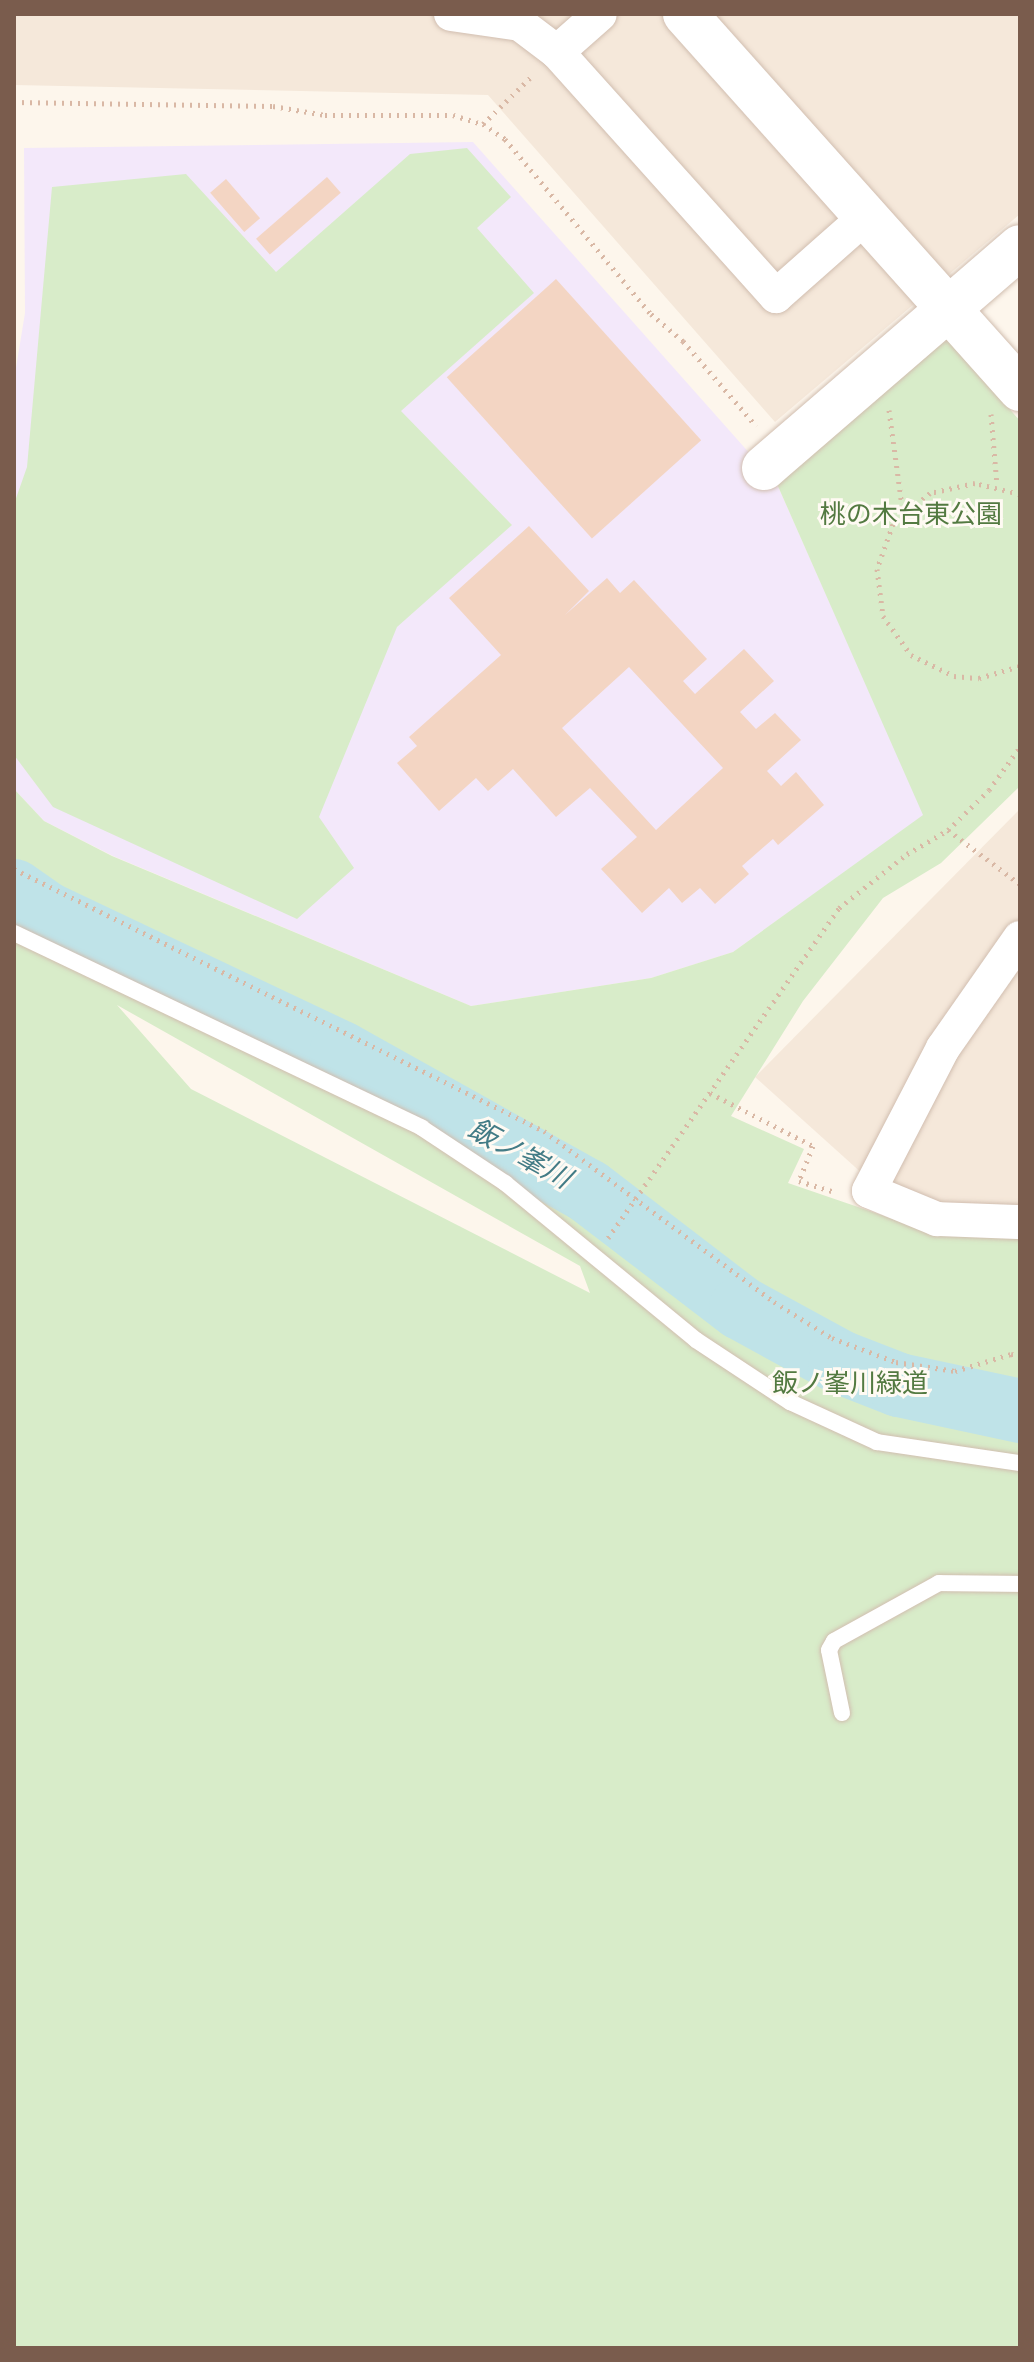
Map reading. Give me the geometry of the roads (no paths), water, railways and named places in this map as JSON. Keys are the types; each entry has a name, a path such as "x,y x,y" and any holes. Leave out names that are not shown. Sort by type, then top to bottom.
{"street":[{"path":"451,14 520,24 557,52 776,296 863,219"},
{"path":"557,52 600,14"},
{"path":"685,14 863,219 950,308 1005,396"},
{"path":"772,461 1020,247"},
{"path":"1020,938 943,1048 869,1191 937,1219 1020,1222"}],"lane":[{"path":"14,933 379,1103 505,1183 696,1340 790,1402 877,1442 1020,1463"},
{"path":"842,1713 829,1650 834,1641 939,1583 1020,1584"}],"waterway":[{"name":"飯ノ峯川","path":"14,891 47,914 341,1053 588,1191 741,1308 840,1362 899,1385 1020,1411"}],"park label":[{"name":"桃の木台東公園","path":"911,514"},
{"name":"飯ノ峯川緑道","path":"850,1383"}]}
